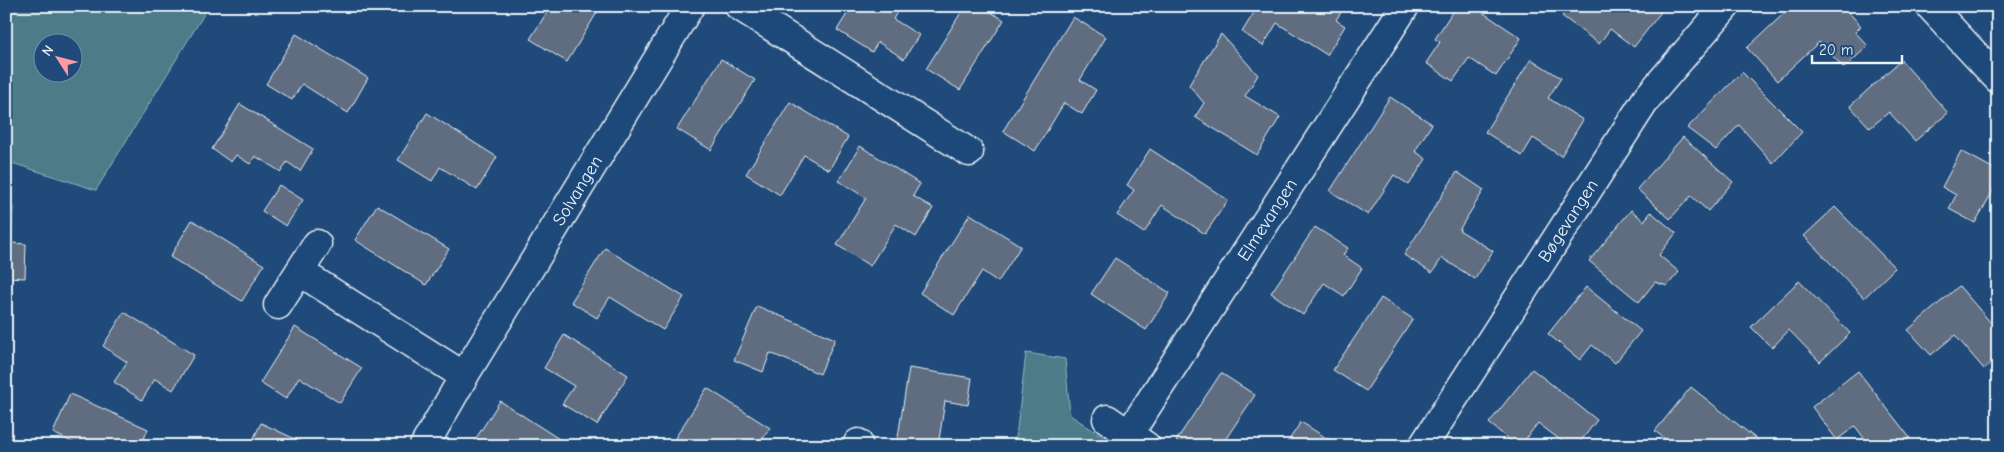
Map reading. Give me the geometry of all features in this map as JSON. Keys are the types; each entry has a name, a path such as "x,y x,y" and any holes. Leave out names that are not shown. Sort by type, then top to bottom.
{"street":[{"name":"Solvangen","path":"424,446 464,376 690,6"},
{"path":"739,6 969,152"},
{"name":"Elmevangen","path":"1128,433 1405,6"},
{"name":"Bøgevangen","path":"1423,446 1647,98 1726,6"},
{"path":"1930,6 1998,79"},
{"path":"278,306 317,244"},
{"path":"300,272 464,376"}],"green space":[{"path":"6,6 209,6 96,190 6,161"},
{"path":"1026,353 1065,359 1070,415 1117,446 1015,446"}],"building":[{"path":"551,6 601,6 567,62 530,39"},
{"path":"852,6 901,6 893,19 919,35 904,59 878,42 872,52 837,30"},
{"path":"965,6 981,6 1004,20 960,90 926,69"},
{"path":"1258,6 1345,6 1336,20 1345,26 1327,55 1277,23 1263,46 1242,32"},
{"path":"1456,6 1473,6 1521,38 1496,76 1469,58 1453,81 1426,63 1440,42 1435,39"},
{"path":"1570,6 1653,6 1661,12 1634,47 1610,29 1599,44 1562,16"},
{"path":"1792,6 1843,6 1861,26 1855,32 1868,46 1844,68 1819,42 1777,81 1747,48"},
{"path":"1073,17 1106,37 1080,80 1096,90 1082,114 1064,103 1035,151 1003,131"},
{"path":"296,34 368,78 348,113 302,84 292,100 266,84"},
{"path":"1221,34 1258,75 1245,96 1280,117 1257,155 1195,117 1204,103 1189,85"},
{"path":"721,59 755,80 711,150 677,129"},
{"path":"1531,59 1561,78 1548,98 1583,120 1561,156 1533,138 1522,156 1485,132"},
{"path":"1901,60 1948,113 1915,141 1889,112 1870,128 1850,106"},
{"path":"1742,72 1802,132 1773,163 1739,125 1716,150 1687,128"},
{"path":"1390,97 1432,124 1415,151 1426,159 1409,185 1394,175 1368,215 1330,191"},
{"path":"790,102 848,137 829,170 804,155 780,195 746,174"},
{"path":"240,104 313,149 300,171 287,162 281,172 255,156 250,164 236,155 231,162 212,149"},
{"path":"427,113 497,157 477,190 440,167 432,181 398,160"},
{"path":"1683,137 1733,182 1708,211 1691,196 1670,219 1637,189"},
{"path":"860,146 920,184 913,196 933,208 916,237 896,224 870,266 837,245 866,198 839,181"},
{"path":"1150,149 1228,200 1205,234 1162,205 1144,233 1117,215 1134,190 1127,185"},
{"path":"1961,151 1998,171 1998,182 1975,223 1949,209 1956,195 1942,187"},
{"path":"1457,172 1484,190 1459,230 1493,251 1475,279 1442,258 1432,273 1404,255"},
{"path":"279,185 303,200 286,226 262,211"},
{"path":"377,205 449,249 426,285 355,240"},
{"path":"6,207 13,207 11,243 26,244 25,278 6,277"},
{"path":"1835,207 1895,268 1864,298 1804,236"},
{"path":"1631,210 1644,221 1651,212 1676,233 1659,255 1679,272 1667,286 1655,282 1639,302 1589,261"},
{"path":"970,214 1021,246 998,282 982,271 954,315 920,293"},
{"path":"192,220 264,265 242,301 170,257"},
{"path":"1315,227 1348,248 1343,255 1362,268 1344,296 1324,283 1303,315 1271,293"},
{"path":"605,248 684,297 663,330 610,297 597,318 571,302"},
{"path":"1115,258 1170,293 1146,330 1091,294"},
{"path":"1799,281 1850,333 1820,362 1789,330 1772,348 1751,327"},
{"path":"1959,286 1998,331 1998,357 1984,369 1955,335 1931,355 1908,330"},
{"path":"1586,287 1641,331 1615,363 1592,345 1580,360 1548,334"},
{"path":"1381,298 1413,319 1366,391 1333,370"},
{"path":"757,306 835,339 820,374 770,353 763,372 734,360"},
{"path":"124,312 194,355 173,390 155,379 142,400 114,382 127,362 103,346"},
{"path":"295,327 362,368 340,403 299,377 286,399 260,383"},
{"path":"564,335 628,375 597,425 562,404 574,386 544,368"},
{"path":"909,368 972,378 968,405 945,401 938,446 916,446 897,443"},
{"path":"1532,369 1597,420 1577,446 1568,446 1538,423 1520,446 1517,446 1489,423"},
{"path":"1858,371 1910,438 1900,446 1870,446 1855,426 1837,440 1812,407"},
{"path":"1221,373 1255,395 1221,446 1183,446 1176,441"},
{"path":"1691,387 1765,446 1706,446 1701,441 1697,446 1674,446 1655,431"},
{"path":"707,388 770,428 758,446 726,446 723,444 722,446 670,446"},
{"path":"70,394 148,429 141,446 80,446 53,433"},
{"path":"500,401 570,446 471,446"},
{"path":"1301,422 1331,441 1328,446 1285,446"},
{"path":"261,423 310,446 250,446"}]}
